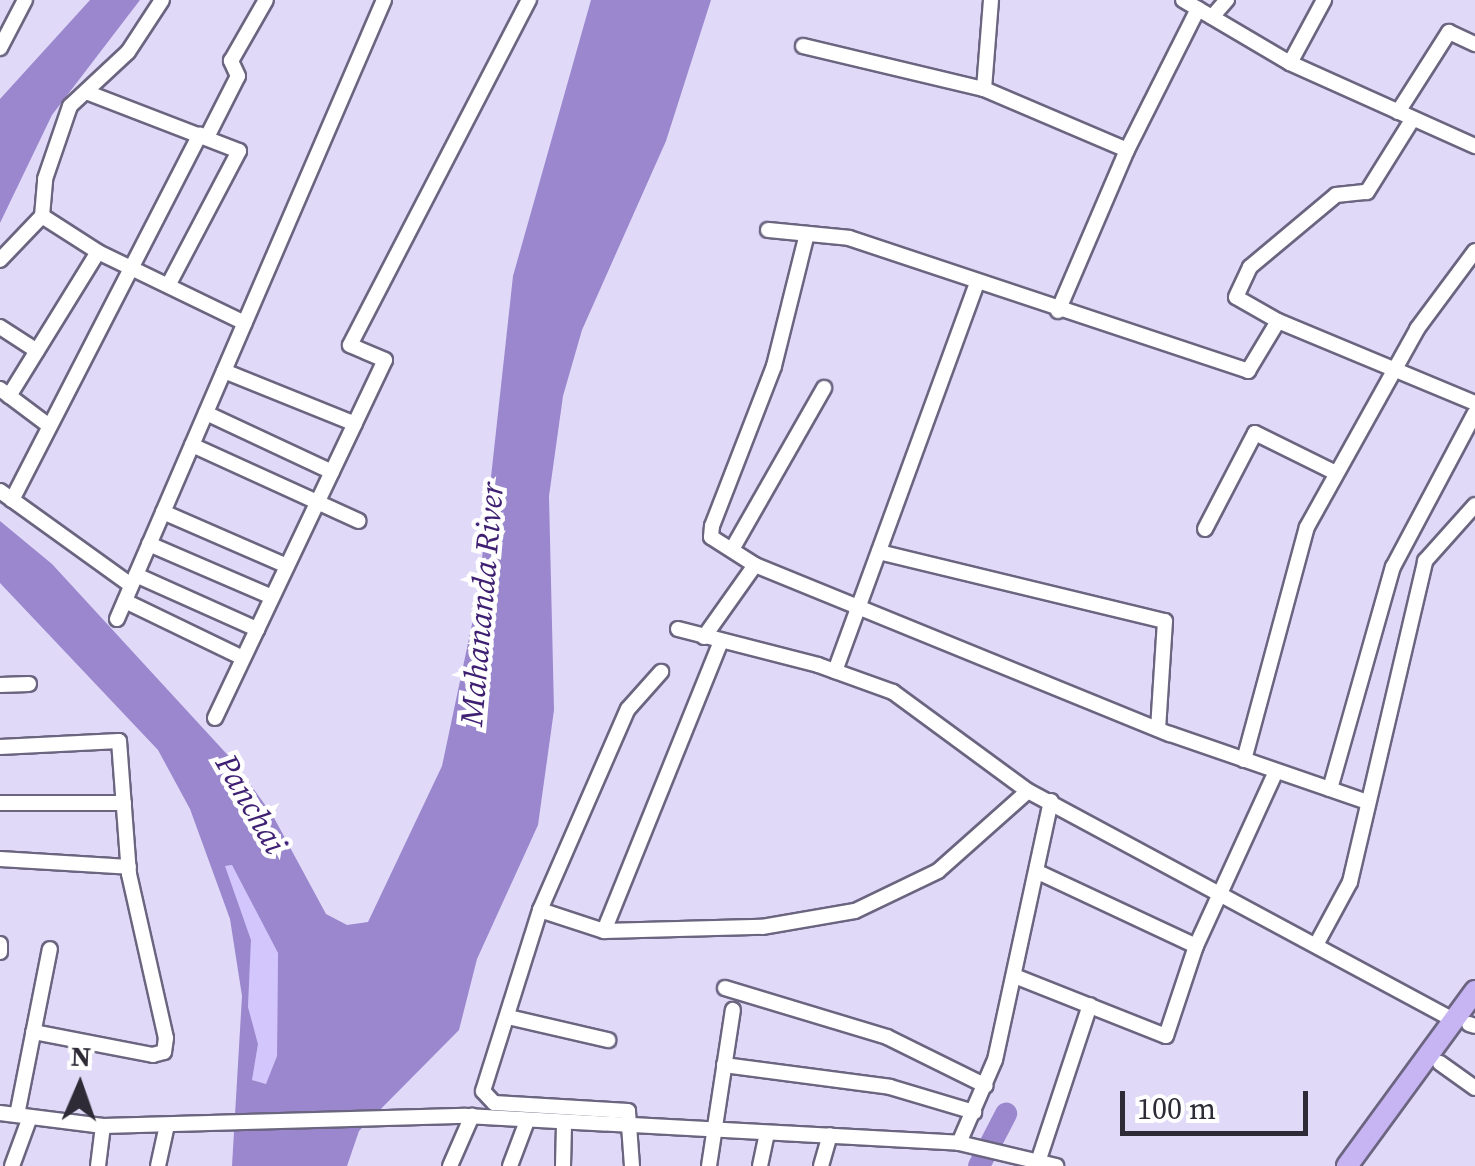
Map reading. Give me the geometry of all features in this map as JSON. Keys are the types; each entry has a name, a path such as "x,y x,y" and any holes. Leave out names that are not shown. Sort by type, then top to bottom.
{"main road":[{"path":"1363,1166 1469,1022 1475,992"},
{"path":"1346,1166 1469,1022"}],"street":[{"path":"2,38 25,0"},
{"path":"0,260 42,216 54,148 70,106 128,52 162,0"},
{"path":"257,629 134,580 6,495 238,76 232,61 266,0"},
{"path":"117,618 384,0"},
{"path":"215,718 385,360 350,345 529,0"},
{"path":"984,89 991,0"},
{"path":"1183,0 1290,62 1475,146"},
{"path":"1212,17 1227,0"},
{"path":"1290,62 1324,0"},
{"path":"1058,311 1127,150 1198,9"},
{"path":"1475,44 1449,32 1368,192 1336,195 1250,267 1236,297 1278,321 1392,372 1475,403"},
{"path":"803,46 984,89 1127,150"},
{"path":"86,92 239,151 169,284"},
{"path":"42,216 98,252 244,323"},
{"path":"768,230 849,238 976,285 1248,371 1278,321"},
{"path":"807,234 774,366 711,537 734,546 755,565 1158,729 1368,802"},
{"path":"48,425 5,393 37,351 98,252"},
{"path":"1244,760 1306,527 1392,372 1475,252"},
{"path":"836,670 976,285"},
{"path":"0,326 37,351"},
{"path":"224,371 355,424"},
{"path":"734,546 824,388"},
{"path":"206,413 332,472"},
{"path":"1330,790 1393,567 1475,413"},
{"path":"1205,528 1256,433 1334,472"},
{"path":"192,445 359,521"},
{"path":"1316,945 1350,882 1425,561 1475,505"},
{"path":"163,512 287,566"},
{"path":"149,544 272,597"},
{"path":"878,552 1164,622 1158,729"},
{"path":"704,637 755,565"},
{"path":"125,600 243,658"},
{"path":"678,629 836,670 924,712 1028,791 1469,1022"},
{"path":"604,931 722,642"},
{"path":"632,1166 634,1129 624,1108 484,1098 540,910 628,709 661,672"},
{"path":"0,685 28,684"},
{"path":"0,747 119,741 129,867 154,962 164,1052 153,1055 33,1032"},
{"path":"1016,977 1166,1036 1196,946 1276,771"},
{"path":"540,910 604,931 762,927 855,911 938,871 1028,791"},
{"path":"959,1143 986,1086 1016,977 1052,801"},
{"path":"0,803 124,803"},
{"path":"0,859 129,867"},
{"path":"1040,873 1196,946"},
{"path":"0,944 0,952"},
{"path":"12,1166 24,1116 33,1032 50,949"},
{"path":"726,988 887,1036 986,1086"},
{"path":"1039,1159 1090,1005"},
{"path":"710,1166 732,1010"},
{"path":"508,1017 608,1040"},
{"path":"1440,1063 1475,1088"},
{"path":"724,1065 890,1087 974,1112"},
{"path":"0,1113 103,1126 467,1116 564,1126 959,1143 1056,1166"},
{"path":"450,1166 467,1116"},
{"path":"510,1166 527,1120"},
{"path":"158,1166 167,1125"},
{"path":"98,1166 103,1126"},
{"path":"563,1166 564,1126"},
{"path":"760,1166 767,1134"},
{"path":"821,1166 830,1135"}],"shaded area":[{"path":"232,865 278,953 277,1056 267,1084 252,1080 258,1044 248,1007 251,940 224,866"}],"water":[{"path":"90,0 140,0 52,115 0,223 0,99"},
{"path":"591,0 711,0 666,141 582,330 563,396 549,496 554,710 538,825 477,959 459,1030 359,1131 347,1166 232,1166 242,996 230,919 190,809 158,750 0,583 0,521 52,564 235,763 273,816 326,914 347,925 368,922 442,766 478,596 513,276","holes":["232,865 278,953 277,1056 266,1084 252,1080 258,1044 248,1007 251,940 225,866"]}],"waterway":[{"path":"979,1166 1006,1114"}],"water label":[{"name":"Mahananda River","path":"482,604"},
{"name":"Panchai","path":"251,804"}]}
